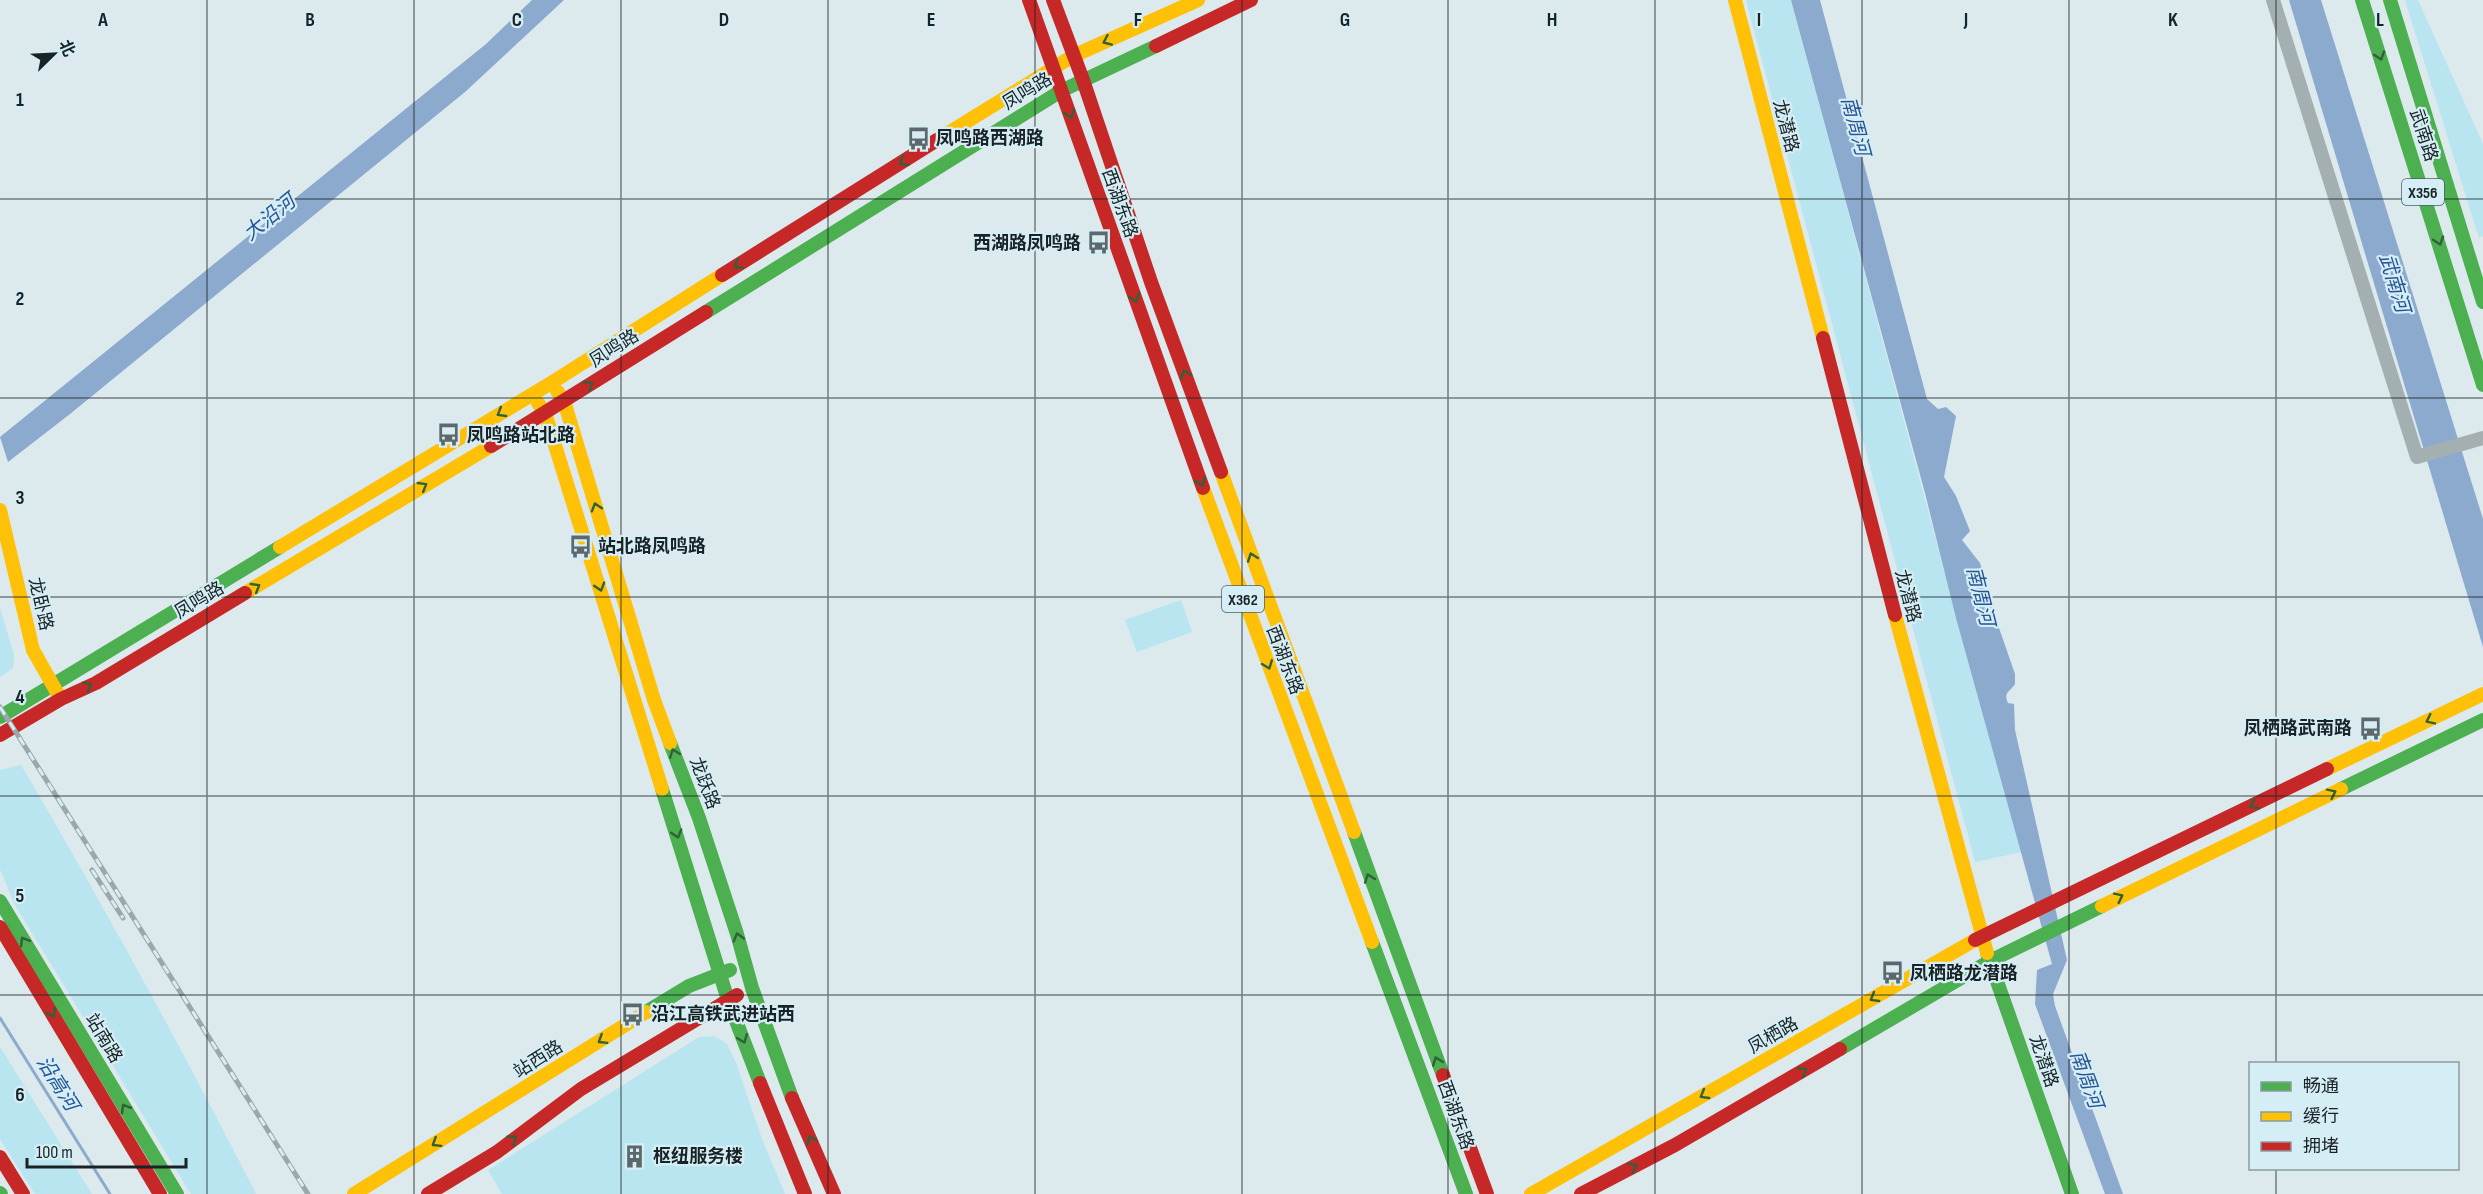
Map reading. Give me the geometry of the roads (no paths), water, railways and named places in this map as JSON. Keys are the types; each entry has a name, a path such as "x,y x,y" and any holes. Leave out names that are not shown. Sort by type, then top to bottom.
{"main road":[{"name":"西湖东路","path":"1029,0 1242,597 1466,1194"},
{"name":"西湖东路","path":"1053,0 1083,80 1151,282 1487,1194"},
{"name":"凤鸣路","path":"0,717 551,383 1053,67 1198,0"},
{"name":"凤鸣路","path":"0,735 61,699 96,683 545,413 1061,91 1251,0"},
{"name":"龙潜路","path":"1735,0 1922,720 1981,937 2072,1194"},
{"name":"武南路","path":"2362,0 2483,385"},
{"name":"武南路","path":"2390,0 2483,302"},
{"name":"龙跃路","path":"551,383 564,401 654,700 699,818 752,988 795,1106 834,1194"},
{"path":"532,394 545,413 728,1000 805,1194"},
{"name":"龙卧路","path":"0,510 33,650 61,699"},
{"name":"凤栖路","path":"1531,1194 1981,937 2483,694"},
{"path":"1581,1194 1675,1145 1990,961 2483,720"},
{"name":"站南路","path":"0,901 177,1194"},
{"name":"站南路","path":"0,927 160,1194"},
{"name":"站西路","path":"354,1194 689,986 721,975 745,961"},
{"path":"428,1194 497,1152 580,1089 728,1000 752,988"},
{"path":"0,1157 23,1194"}],"street":[{"path":"2273,0 2417,457 2483,438"}],"water":[{"path":"532,0 564,0 465,92 8,462 0,437 486,44"},
{"name":"南周河","path":"1791,0 1820,0 1927,399 1938,409 1946,407 1956,416 1944,477 1956,496 1970,531 1962,540 1980,563 1991,598 1990,602 2015,674 2015,684 2007,694 2007,699 2008,703 2014,704 2015,730 2067,960 2053,994 2055,1006 2123,1194 2105,1194 2035,1004 2037,970 2052,964 1956,618 1925,493"},
{"name":"武南河","path":"2289,0 2321,0 2483,519 2483,647"}],"waterway":[{"name":"沿高河","path":"0,1018 110,1194"}],"railway":[{"path":"0,707 308,1194"},
{"path":"92,870 123,918"}],"place":[{"name":"凤鸣路西湖路","path":"918,138"},
{"name":"西湖路凤鸣路","path":"1099,243"},
{"name":"凤鸣路站北路","path":"449,435"},
{"name":"站北路凤鸣路","path":"580,546"},
{"name":"凤栖路武南路","path":"2370,728"},
{"name":"凤栖路龙潜路","path":"1892,973"},
{"name":"沿江高铁武进站西","path":"633,1014"},
{"name":"枢纽服务楼","path":"635,1156"}],"water label":[{"name":"大沿河","path":"269,217"}]}
